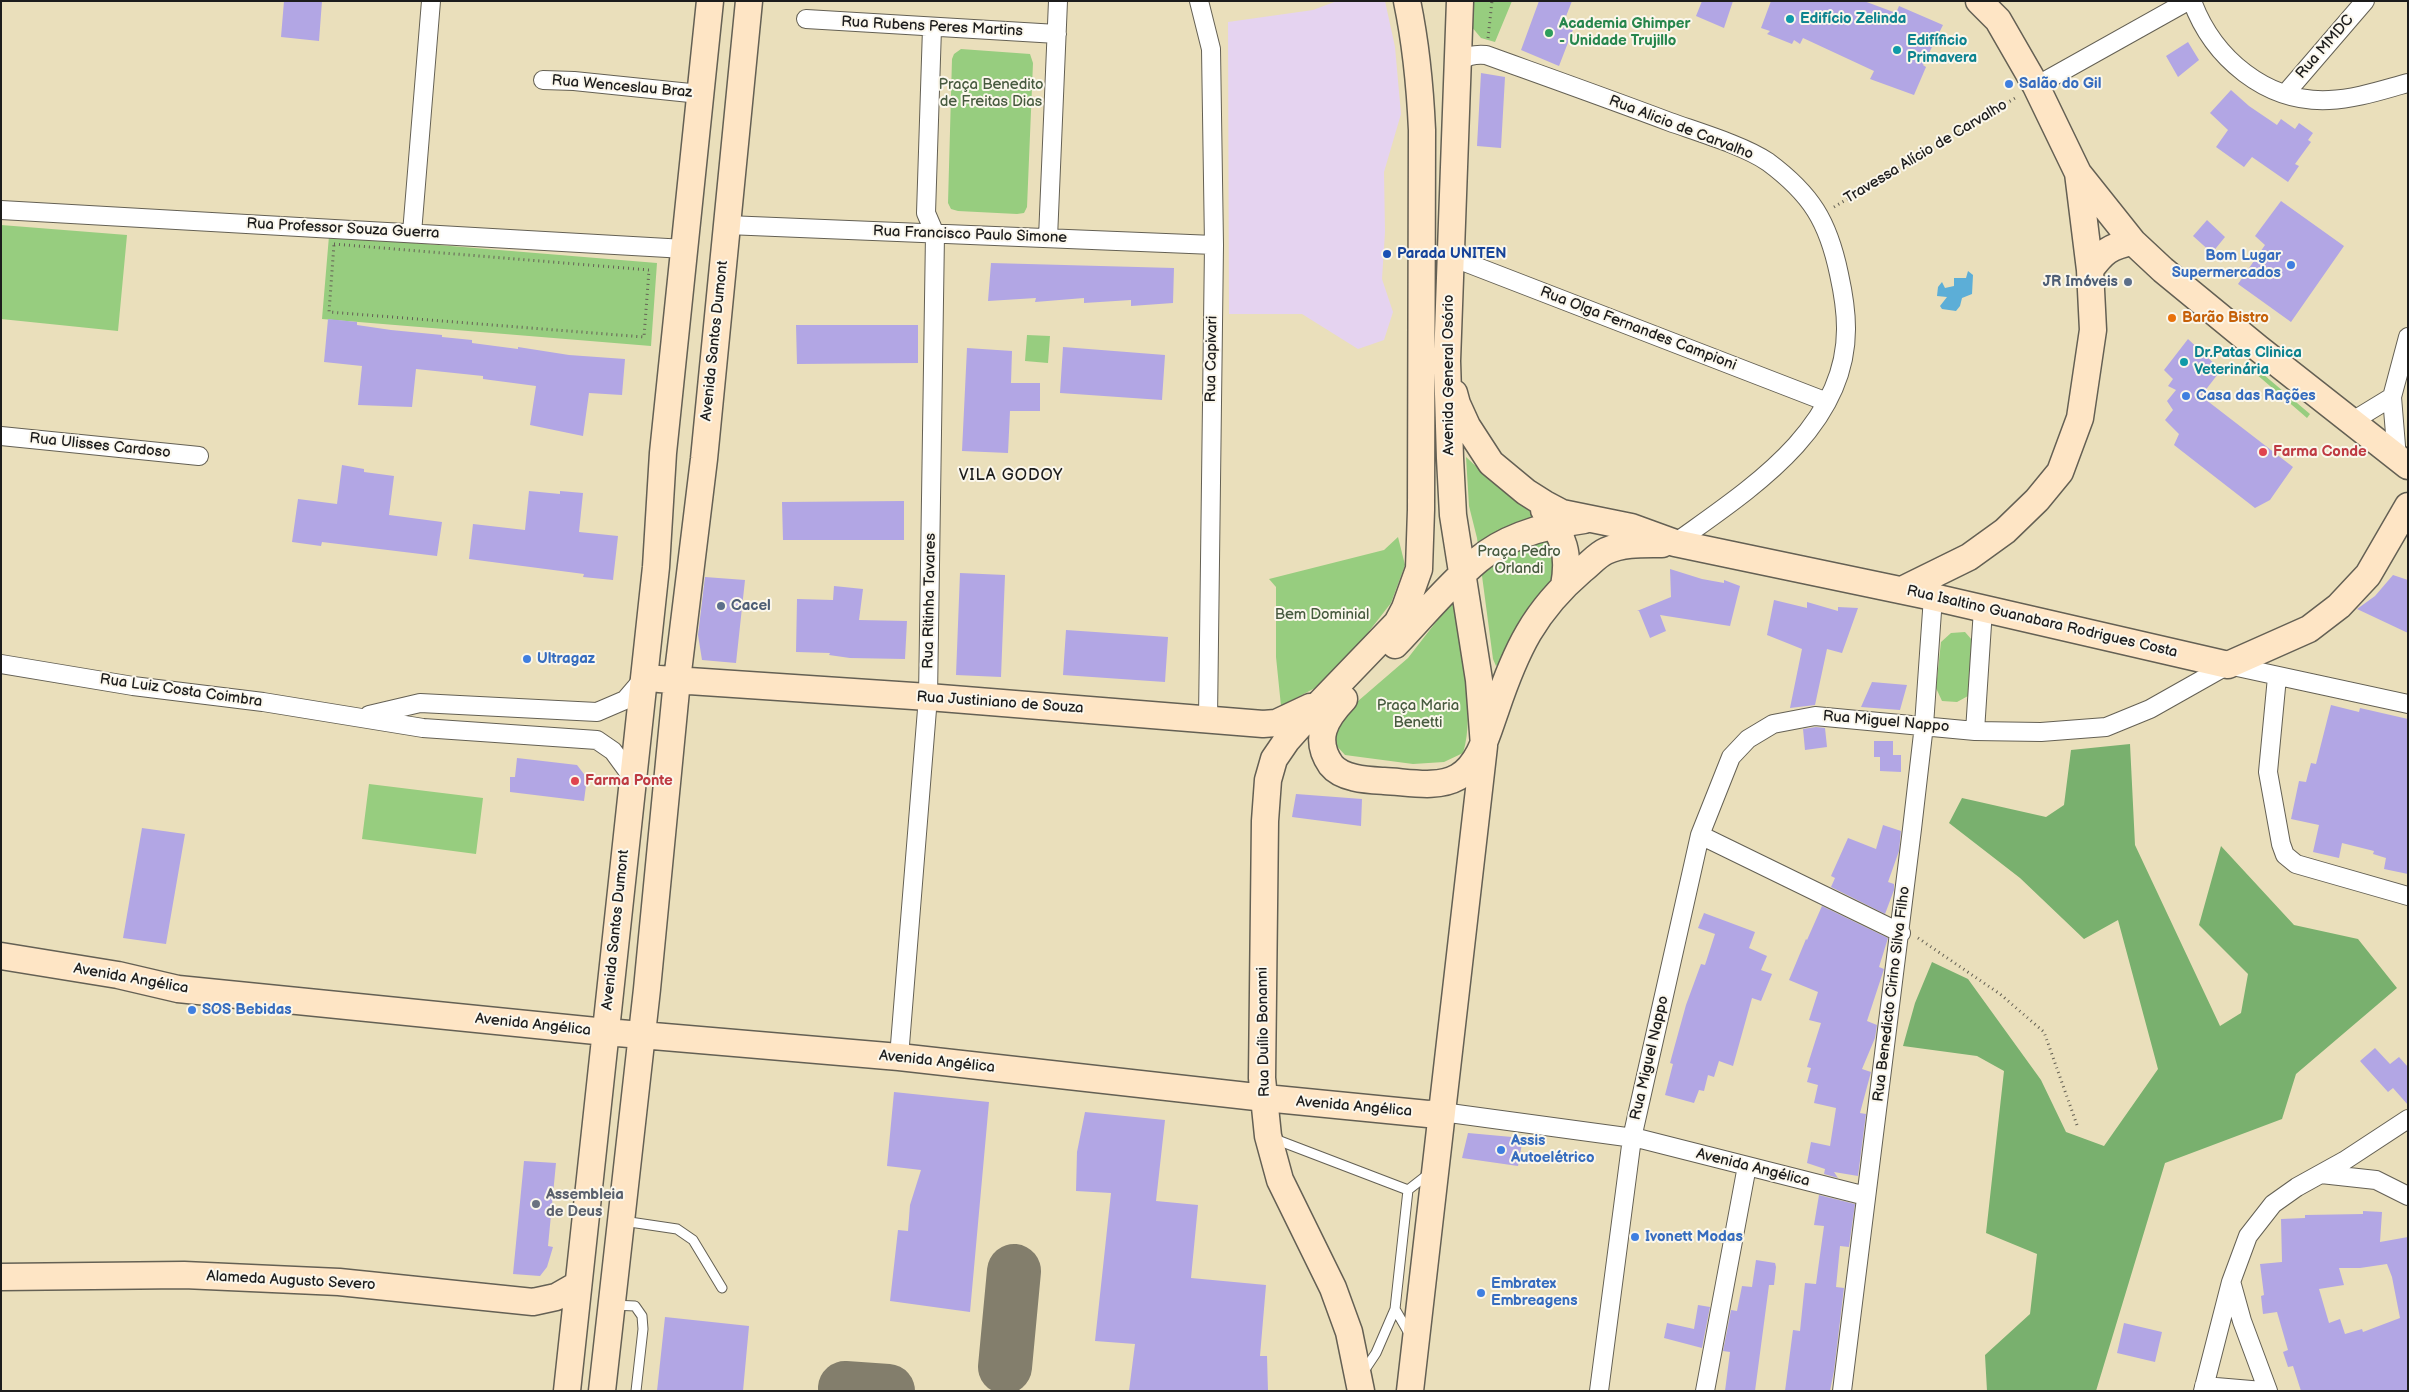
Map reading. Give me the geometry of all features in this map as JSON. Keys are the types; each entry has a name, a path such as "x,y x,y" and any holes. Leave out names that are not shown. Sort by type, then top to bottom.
{"main road":[{"name":"Avenida Santos Dumont","path":"567,1391 577,1284 656,567 663,453 710,1"},
{"name":"Avenida Santos Dumont","path":"602,1391 648,980 677,680 704,458 749,1"},
{"name":"Avenida General Osório","path":"1320,703 1397,623 1412,594 1419,569 1421,510 1422,120 1420,84 1407,1"},
{"name":"Avenida General Osório","path":"1460,1 1456,62 1447,361 1453,515 1479,680 1484,746"},
{"path":"1979,1 1997,10 2078,173 2133,242 2163,270 2402,462"},
{"path":"1902,590 1969,557 2005,531 2036,500 2060,472 2080,418 2093,330 2090,270 2078,173"},
{"path":"2090,270 2100,255 2116,245 2133,242"},
{"name":"Rua Isaltino Guanabara Rodrigues Costa","path":"1447,361 1457,404 1467,426 1491,463 1526,492 1544,504 1562,512 1631,527 1675,543 1902,590 2228,665"},
{"path":"1526,492 1545,511 1562,540 1568,565 1564,586"},
{"name":"Rua Miguel Nappo","path":"2228,665 2309,629 2340,606 2368,575 2408,506"},
{"name":"Rua Isaltino Guanabara Rodrigues Costa","path":"1594,518 1554,524 1499,546 1478,559 1371,670 1336,708 1323,726 1321,740 1325,754 1333,767 1366,780 1440,784 1460,776 1484,746 1508,676 1525,636 1545,606 1564,586 1604,552 1626,545 1675,543"},
{"path":"1944,600 1958,585 1969,557"},
{"path":"1320,703 1371,670 1397,623"},
{"path":"643,678 677,680"},
{"name":"Rua Justiniano de Souza","path":"677,680 928,697 1263,724 1276,722 1320,703"},
{"name":"Rua Duílio Bonanni","path":"1320,703 1274,759 1268,780 1265,831 1262,1078 1268,1136 1280,1180 1333,1288 1349,1332 1361,1384"},
{"path":"1410,1391 1484,746"},
{"name":"Avenida Angélica","path":"1,956 118,975 178,989 606,1032 899,1057 1265,1098 1428,1114 1442,1112"},
{"name":"Alameda Augusto Severo","path":"1,1276 184,1275 330,1281 533,1302 556,1297 577,1284"}],"street":[{"path":"412,233 431,1"},
{"path":"1048,238 1058,1"},
{"name":"Rua Capivari","path":"1199,1 1210,49 1214,245 1208,719"},
{"path":"2036,86 2188,1"},
{"path":"2192,1 2200,23 2212,42 2246,75 2266,87 2308,100 2329,100 2356,97 2408,82"},
{"name":"Rua MMDC","path":"2285,94 2365,1"},
{"name":"Rua Rubens Peres Martins","path":"806,19 1057,34"},
{"path":"932,28 926,213 935,234"},
{"name":"Rua Alicio de Carvalho","path":"1456,62 1471,55 1486,55 1718,139 1766,161 1810,200 1821,216 1836,257 1844,295 1846,329 1842,365 1827,402 1794,448 1747,490 1675,543"},
{"name":"Rua Wenceslau Braz","path":"544,80 574,81 700,94"},
{"name":"Rua Professor Souza Guerra","path":"1,210 684,249"},
{"name":"Rua Francisco Paulo Simone","path":"727,225 1214,245"},
{"name":"Rua Ritinha Tavares","path":"899,1057 928,697 935,234"},
{"name":"Rua Olga Fernandes Campioni","path":"1450,256 1827,402"},
{"path":"2402,462 2392,398 2408,337"},
{"path":"2351,422 2392,398"},
{"name":"Rua Ulisses Cardoso","path":"1,436 199,456"},
{"name":"Rua Benedicto Cirino Silva Filho","path":"1842,1391 1900,933 1924,724 1944,600"},
{"path":"1975,731 1983,609"},
{"name":"Rua Luiz Costa Coimbra","path":"1,664 133,686 362,717 418,727 597,740 613,751 632,777"},
{"name":"Rua Isaltino Guanabara Rodrigues Costa","path":"2228,665 2408,704"},
{"name":"Rua Miguel Nappo","path":"1599,1391 1632,1138 1700,835 1731,757 1748,738 1773,724 1815,716 1924,724 1975,731 2041,732 2106,727 2150,709 2228,665"},
{"path":"2277,677 2268,772 2281,844 2285,855 2296,864 2408,896"},
{"name":"Rua Luiz Costa Coimbra","path":"362,717 420,703 597,712 625,700 643,678"},
{"path":"418,727 410,721 409,712 413,706 420,703"},
{"path":"1700,835 1900,933"},
{"name":"Avenida Angélica","path":"1442,1112 1632,1138 1866,1196"},
{"path":"2263,1391 2204,1388 2231,1282 2248,1236 2273,1204 2408,1119"},
{"path":"1705,1391 1747,1166"},
{"path":"2320,1174 2376,1180 2408,1196"},
{"path":"2231,1282 2242,1321 2268,1391"}],"lane":[{"path":"1268,1136 1408,1190"},
{"path":"1361,1384 1395,1309 1408,1190 1435,1169"},
{"path":"620,1221 677,1229 693,1240 722,1288"},
{"path":"611,1305 635,1306 642,1316 643,1329 636,1391"},
{"path":"1395,1309 1415,1344"}],"path":[{"path":"1486,55 1492,1"},
{"name":"Travessa Alício de Carvalho","path":"1821,216 2036,86"},
{"path":"334,244 649,270 644,337 329,312 334,244"},
{"path":"1900,933 1917,937 2000,994 2044,1032 2077,1125"}],"shaded area":[{"path":"1337,1 1385,1 1395,47 1401,114 1384,172 1385,232 1382,279 1393,312 1384,340 1358,349 1302,314 1229,314 1228,22 1313,10"}],"green space":[{"path":"1474,1 1512,1 1495,42 1481,38 1471,26"},
{"name":"Praça Benedito de Freitas Dias","path":"961,49 1030,54 1033,63 1027,207 1024,213 958,211 951,209 948,203 952,59 954,54"},
{"path":"1,225 127,235 118,331 1,319"},
{"path":"329,236 657,263 651,346 322,319"},
{"path":"1027,335 1050,336 1048,363 1025,361"},
{"path":"2257,369 2310,414 2307,418 2255,373"},
{"name":"Praça Pedro Orlandi","path":"1466,457 1501,488 1526,500 1562,554 1551,588 1535,599 1515,631 1504,659 1496,666 1493,659 1477,538 1469,506"},
{"name":"Bem Dominial","path":"1398,537 1405,565 1391,603 1363,639 1315,688 1281,706 1276,657 1276,587 1269,579 1384,550"},
{"name":"Praça Maria Benetti","path":"1453,600 1463,657 1467,698 1467,737 1463,753 1444,762 1413,764 1345,755 1334,743 1336,720 1408,658"},
{"path":"1965,632 1972,640 1968,696 1957,702 1942,701 1936,688 1941,642 1951,633"},
{"path":"2130,744 2135,845 2220,1026 2241,1013 2248,974 2199,925 2221,846 2294,925 2358,939 2397,988 2296,1074 2282,1119 2165,1163 2096,1391 1987,1391 1985,1355 2030,1314 2037,1254 1986,1233 2004,1071 1977,1056 1903,1046 1915,1003 1932,962 1968,979 2041,1080 2066,1132 2104,1146 2158,1069 2118,920 2084,939 2020,878 1949,823 1962,798 2046,817 2064,805 2071,750"},
{"path":"369,784 483,798 476,854 362,839"}],"water":[{"path":"1968,271 1973,275 1972,294 1962,298 1960,306 1956,311 1942,309 1940,306 1947,297 1937,296 1938,287 1942,282 1945,288 1954,286 1954,278 1966,278"}],"building":[{"path":"284,1 322,1 319,41 281,37"},
{"name":"Academia Ghimper - Unidade Trujillo","path":"1539,1 1572,1 1563,24 1574,27 1559,66 1521,50"},
{"path":"1702,1 1733,1 1724,28 1696,16"},
{"path":"1771,1 1864,1 1896,13 1899,6 1943,25 1923,65 1926,67 1914,95 1870,79 1874,71 1803,38 1800,44 1794,40 1792,44 1767,34 1770,31 1761,28"},
{"path":"2188,42 2199,60 2178,77 2166,56"},
{"path":"1481,73 1505,77 1501,148 1477,146"},
{"path":"2231,90 2249,106 2277,125 2281,119 2295,129 2299,123 2313,133 2308,140 2311,142 2295,164 2299,166 2288,182 2252,157 2244,167 2216,147 2228,130 2210,113"},
{"name":"Bom Lugar Supermercados","path":"2281,201 2344,246 2291,322 2238,284 2265,245 2255,236"},
{"path":"2207,220 2225,237 2212,253 2193,236"},
{"path":"991,263 1174,268 1173,303 1131,306 1131,300 1084,303 1084,298 1035,302 1036,298 988,301"},
{"path":"328,319 357,322 357,325 391,330 472,340 472,343 518,349 518,347 569,355 625,359 622,395 589,393 583,436 530,425 536,386 483,379 483,376 416,369 412,407 358,405 362,366 324,362"},
{"path":"796,325 918,325 918,363 797,364"},
{"path":"2188,339 2221,370 2201,396 2293,467 2270,500 2255,508 2174,445 2179,434 2165,420 2173,410 2167,401 2176,390 2168,386 2173,379 2164,370"},
{"path":"1063,347 1165,355 1162,400 1060,393"},
{"path":"967,348 1012,351 1011,383 1040,383 1040,411 1010,411 1008,453 962,451"},
{"path":"342,465 364,469 364,472 394,476 389,515 442,522 437,556 322,542 321,546 292,542 298,499 337,504"},
{"path":"529,491 560,494 560,491 583,493 579,532 618,536 613,580 583,577 584,574 469,559 473,524 525,530"},
{"path":"904,501 904,540 783,540 782,502"},
{"path":"1670,569 1702,579 1724,583 1724,580 1740,586 1730,626 1660,615 1666,631 1650,638 1639,611 1637,611 1671,597"},
{"path":"960,573 1005,575 1001,677 956,675"},
{"path":"2393,575 2408,580 2408,633 2357,609 2375,596"},
{"name":"Cacel","path":"705,577 745,580 736,663 702,660 698,635"},
{"path":"834,586 863,589 859,620 907,621 905,659 850,658 829,655 830,653 796,652 797,599 833,600"},
{"path":"1774,600 1807,608 1807,602 1838,611 1838,607 1858,608 1842,653 1827,649 1815,705 1790,708 1802,649 1767,635"},
{"path":"1066,630 1168,637 1165,682 1063,675"},
{"path":"1872,682 1907,685 1900,710 1861,707"},
{"path":"2331,705 2359,712 2360,708 2408,719 2408,874 2384,869 2386,858 2373,854 2374,851 2342,843 2339,858 2313,852 2319,825 2291,819 2299,781 2306,782 2311,763 2316,764"},
{"path":"1825,728 1827,747 1805,750 1803,729"},
{"path":"1874,741 1893,741 1893,755 1901,755 1901,772 1880,771 1880,757 1874,757"},
{"path":"517,758 577,765 587,778 584,801 510,792 510,777 515,777"},
{"path":"1296,794 1362,799 1361,826 1292,817"},
{"path":"1883,825 1901,831 1899,851 1888,882 1894,884 1894,890 1885,914 1831,887 1835,878 1831,876 1848,838 1876,849"},
{"path":"142,828 185,834 166,944 123,938"},
{"path":"1822,906 1888,938 1879,967 1884,969 1867,1021 1877,1025 1875,1038 1862,1069 1871,1072 1860,1113 1866,1114 1858,1176 1834,1172 1838,1178 1824,1174 1825,1169 1807,1163 1811,1142 1830,1146 1836,1108 1814,1103 1818,1085 1807,1082 1811,1068 1807,1067 1821,1023 1809,1020 1818,992 1789,980"},
{"path":"1704,913 1755,932 1749,948 1767,956 1761,970 1772,974 1761,1001 1752,998 1733,1066 1719,1061 1714,1077 1708,1075 1704,1091 1699,1090 1694,1103 1665,1095 1673,1064 1670,1063 1686,1005 1701,964 1705,965 1715,934 1698,928"},
{"path":"2375,1048 2390,1064 2399,1057 2408,1067 2408,1105 2393,1088 2388,1092 2360,1061"},
{"path":"894,1092 989,1102 970,1312 890,1301 898,1230 908,1231 910,1205 921,1170 887,1166"},
{"path":"1085,1112 1165,1120 1156,1201 1198,1205 1191,1278 1266,1285 1260,1356 1267,1356 1268,1391 1129,1391 1135,1344 1095,1341 1111,1193 1076,1191 1077,1152"},
{"path":"1468,1133 1523,1138 1518,1166 1462,1158"},
{"name":"Assembleia de Deus","path":"524,1161 556,1163 548,1246 553,1247 547,1267 540,1276 513,1274"},
{"path":"1819,1195 1855,1204 1849,1247 1840,1246 1836,1287 1844,1288 1834,1371 1830,1391 1785,1391 1793,1330 1800,1331 1805,1283 1816,1284 1824,1226 1814,1225"},
{"path":"2363,1211 2382,1212 2380,1242 2408,1237 2408,1391 2301,1391 2293,1366 2288,1367 2283,1352 2288,1350 2277,1312 2263,1314 2261,1296 2264,1295 2260,1264 2282,1262 2281,1219 2305,1218 2305,1215 2363,1214","holes":["2387,1264 2392,1277 2400,1318 2363,1332 2362,1329 2345,1334 2340,1319 2329,1323 2319,1289 2344,1285 2339,1268 2360,1268"]},
{"path":"1756,1260 1775,1263 1776,1267 1774,1285 1769,1285 1755,1391 1725,1391 1730,1352 1723,1351 1731,1310 1737,1311 1742,1286 1752,1287"},
{"path":"1698,1305 1710,1307 1702,1348 1664,1338 1667,1323 1694,1329"},
{"path":"665,1317 749,1326 743,1391 657,1391"},
{"path":"2124,1323 2162,1332 2155,1362 2117,1353"}],"taxiway":[{"path":"1005,1367 1014,1271"},
{"path":"845,1388 888,1391"}],"place":[{"name":"Edifício Zelinda","path":"1790,19"},
{"name":"Academia Ghimper - Unidade Trujillo","path":"1549,33"},
{"name":"Edifíficio Primavera","path":"1897,50"},
{"name":"Salão do Gil","path":"2009,84"},
{"name":"Parada UNITEN","path":"1387,254"},
{"name":"Bom Lugar Supermercados","path":"2291,265"},
{"name":"JR Imóveis","path":"2128,282"},
{"name":"Barão Bistro","path":"2172,318"},
{"name":"Dr.Patas Clinica Veterinária","path":"2184,362"},
{"name":"Casa das Rações","path":"2186,396"},
{"name":"Farma Conde","path":"2263,452"},
{"name":"Cacel","path":"721,606"},
{"name":"Ultragaz","path":"527,659"},
{"name":"Farma Ponte","path":"575,781"},
{"name":"SOS Bebidas","path":"192,1010"},
{"name":"Assis Autoelétrico","path":"1501,1150"},
{"name":"Assembleia de Deus","path":"536,1204"},
{"name":"Ivonett Modas","path":"1635,1237"},
{"name":"Embratex Embreagens","path":"1481,1293"}],"district":[{"name":"VILA GODOY","path":"1011,476"}]}
